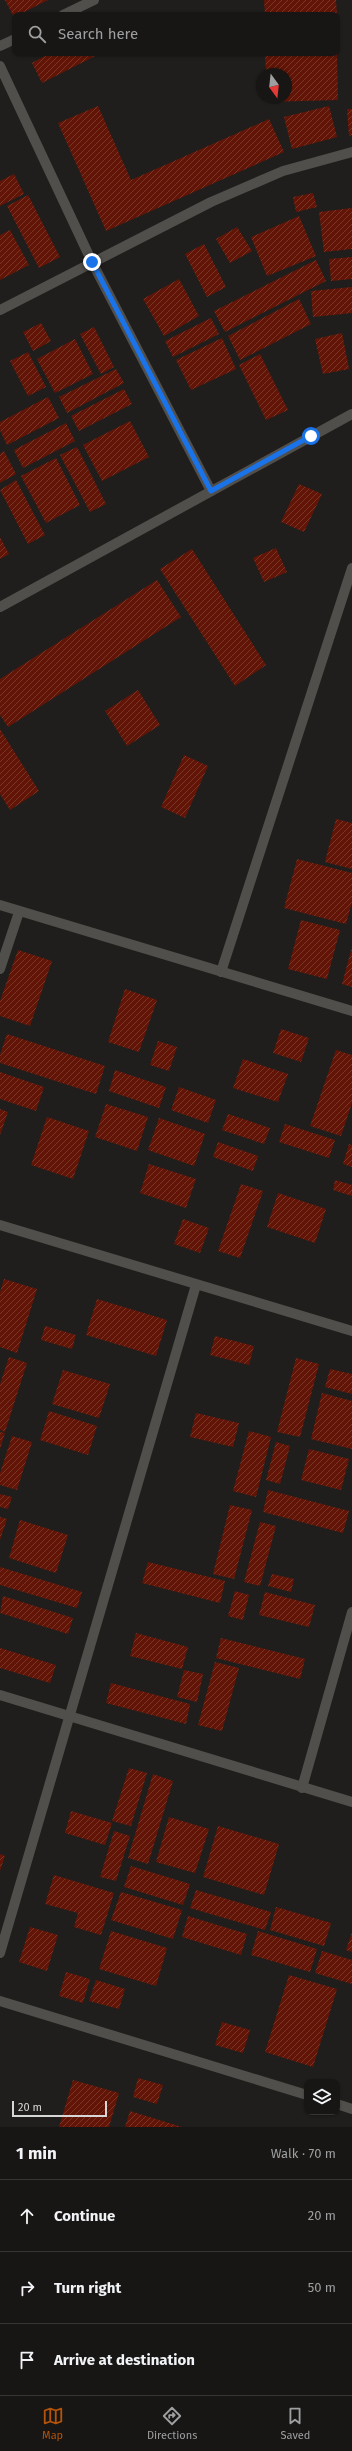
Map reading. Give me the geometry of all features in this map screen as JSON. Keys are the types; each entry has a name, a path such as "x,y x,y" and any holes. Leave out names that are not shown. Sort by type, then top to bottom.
{"street":[{"path":"69,12 94,0"},
{"path":"0,46 12,40"},
{"path":"0,66 92,262 211,491"},
{"path":"0,310 211,202 283,171 352,152"},
{"path":"0,607 352,414"},
{"path":"221,972 352,568"},
{"path":"0,905 19,912 352,1011"},
{"path":"0,969 19,912"},
{"path":"0,1225 352,1331"},
{"path":"0,1953 68,1716 196,1285"},
{"path":"302,1788 352,1612"},
{"path":"0,1695 352,1802"},
{"path":"0,2001 304,2094"},
{"path":"340,2105 352,2109"}],"building":[{"path":"5,0 48,0 24,12 12,12 12,13"},
{"path":"264,0 336,0 337,12 265,12"},
{"path":"45,56 95,56 42,83 32,63"},
{"path":"265,56 337,56 338,100 292,101 292,68 266,68"},
{"path":"98,106 131,180 269,119 284,152 106,231 58,123"},
{"path":"329,106 337,137 292,149 284,117"},
{"path":"347,109 352,109 352,135 349,136"},
{"path":"14,174 24,194 0,206 0,181"},
{"path":"313,193 317,207 296,212 293,197"},
{"path":"28,195 60,257 39,268 7,206"},
{"path":"352,208 352,249 324,252 319,212"},
{"path":"299,216 316,256 267,276 251,237"},
{"path":"237,227 252,251 230,263 216,239"},
{"path":"10,230 29,265 0,280 0,235"},
{"path":"204,244 226,287 207,297 185,254"},
{"path":"352,257 352,279 331,281 329,259"},
{"path":"316,260 326,281 225,332 214,311"},
{"path":"179,279 199,316 164,336 143,299"},
{"path":"352,287 352,313 313,317 311,291"},
{"path":"299,299 311,324 240,360 228,336"},
{"path":"211,318 219,334 173,357 165,341"},
{"path":"41,323 51,341 33,351 23,332"},
{"path":"94,327 114,367 101,374 80,334"},
{"path":"342,333 349,369 323,374 315,339"},
{"path":"222,338 236,369 191,390 176,360"},
{"path":"75,339 93,374 55,393 37,359"},
{"path":"28,352 46,387 28,396 10,361"},
{"path":"260,354 288,410 266,420 239,365"},
{"path":"116,369 124,383 67,413 59,397"},
{"path":"124,389 132,404 79,431 71,416"},
{"path":"48,397 59,418 7,445 0,430 0,422"},
{"path":"130,421 149,457 102,481 83,445"},
{"path":"66,423 75,441 23,468 14,450"},
{"path":"77,447 106,504 90,512 60,455"},
{"path":"4,451 16,474 0,483 0,454"},
{"path":"56,458 80,505 46,523 21,476"},
{"path":"16,480 45,535 28,544 0,490"},
{"path":"299,484 322,494 304,532 281,522"},
{"path":"0,537 9,554 0,559"},
{"path":"276,548 287,572 264,582 253,558"},
{"path":"192,549 266,665 235,686 160,569"},
{"path":"157,580 181,617 8,727 0,715 0,679"},
{"path":"138,690 160,725 127,746 105,711"},
{"path":"0,729 39,791 10,810 0,794"},
{"path":"184,755 208,766 185,818 161,807"},
{"path":"336,819 352,823 352,869 325,862"},
{"path":"297,859 352,873 352,902 346,924 284,908"},
{"path":"301,920 340,930 327,979 288,969"},
{"path":"352,947 352,987 342,984"},
{"path":"18,950 52,961 30,1026 0,1016 0,1001"},
{"path":"125,989 157,1000 139,1052 108,1042"},
{"path":"281,1029 309,1038 301,1062 273,1053"},
{"path":"7,1034 105,1066 96,1094 0,1063 0,1055"},
{"path":"158,1041 177,1047 169,1071 150,1065"},
{"path":"336,1050 352,1055 352,1103 341,1136 310,1126"},
{"path":"243,1059 288,1074 278,1102 233,1088"},
{"path":"115,1070 166,1087 159,1108 109,1091"},
{"path":"0,1072 44,1087 36,1111 0,1099"},
{"path":"179,1087 216,1100 208,1123 171,1110"},
{"path":"106,1104 148,1117 137,1151 95,1137"},
{"path":"0,1109 8,1112 0,1135"},
{"path":"228,1114 270,1128 264,1144 222,1130"},
{"path":"47,1117 89,1131 73,1179 31,1165"},
{"path":"159,1118 205,1134 194,1166 148,1150"},
{"path":"285,1124 335,1140 329,1158 279,1142"},
{"path":"218,1142 258,1156 253,1171 213,1157"},
{"path":"349,1144 352,1145 352,1167 343,1164"},
{"path":"149,1164 196,1179 186,1208 140,1193"},
{"path":"335,1180 352,1185 352,1196 333,1190"},
{"path":"241,1184 263,1191 240,1258 218,1251"},
{"path":"278,1193 326,1209 315,1243 267,1227"},
{"path":"183,1219 209,1228 200,1253 174,1244"},
{"path":"4,1279 37,1289 17,1353 0,1347 0,1292"},
{"path":"97,1299 167,1320 156,1356 86,1335"},
{"path":"45,1326 76,1335 72,1349 41,1340"},
{"path":"215,1336 254,1346 249,1365 210,1355"},
{"path":"9,1357 27,1363 5,1432 0,1430 0,1384"},
{"path":"296,1358 319,1364 300,1437 277,1432"},
{"path":"330,1369 352,1374 352,1394 325,1387"},
{"path":"63,1370 110,1384 99,1418 52,1404"},
{"path":"322,1393 352,1401 352,1449 311,1439"},
{"path":"49,1411 97,1426 88,1455 40,1440"},
{"path":"196,1413 239,1423 233,1447 190,1437"},
{"path":"249,1431 271,1437 256,1497 233,1491"},
{"path":"0,1432 5,1433 0,1449"},
{"path":"12,1436 32,1442 17,1490 0,1485 0,1473"},
{"path":"276,1442 290,1446 280,1484 266,1480"},
{"path":"309,1449 349,1459 341,1490 301,1480"},
{"path":"268,1490 349,1511 343,1533 263,1512"},
{"path":"0,1494 12,1497 8,1509 0,1507"},
{"path":"230,1505 252,1510 234,1579 213,1574"},
{"path":"0,1517 7,1519 0,1540"},
{"path":"20,1520 68,1535 56,1573 9,1558"},
{"path":"260,1522 276,1526 260,1586 244,1582"},
{"path":"148,1562 225,1581 220,1603 142,1583"},
{"path":"0,1567 82,1592 77,1608 0,1585"},
{"path":"272,1574 294,1579 291,1592 268,1586"},
{"path":"235,1591 249,1595 243,1620 228,1616"},
{"path":"265,1592 315,1605 309,1627 259,1615"},
{"path":"3,1596 73,1618 68,1634 0,1613"},
{"path":"136,1633 188,1647 182,1669 130,1656"},
{"path":"221,1638 305,1659 300,1679 216,1658"},
{"path":"0,1648 56,1665 50,1683 0,1668"},
{"path":"215,1662 239,1668 222,1731 198,1725"},
{"path":"184,1670 203,1674 197,1702 177,1697"},
{"path":"111,1683 190,1704 186,1724 106,1703"},
{"path":"129,1768 147,1773 131,1826 112,1821"},
{"path":"153,1774 173,1781 148,1864 128,1858"},
{"path":"71,1811 112,1823 105,1845 65,1833"},
{"path":"169,1817 209,1829 195,1873 156,1862"},
{"path":"218,1826 279,1844 264,1895 203,1877"},
{"path":"114,1831 130,1836 116,1881 100,1877"},
{"path":"0,1854 5,1856 0,1871"},
{"path":"131,1866 190,1884 183,1905 124,1887"},
{"path":"54,1875 114,1893 101,1935 74,1927 78,1913 45,1904"},
{"path":"196,1890 271,1912 265,1930 190,1908"},
{"path":"121,1892 182,1910 173,1939 111,1920"},
{"path":"276,1907 331,1923 324,1946 270,1930"},
{"path":"188,1916 247,1934 241,1955 182,1937"},
{"path":"30,1927 58,1935 47,1971 19,1962"},
{"path":"111,1931 167,1948 156,1986 99,1969"},
{"path":"258,1931 317,1949 310,1972 251,1955"},
{"path":"352,1932 352,1952 346,1950"},
{"path":"322,1951 352,1960 352,1984 315,1973"},
{"path":"66,1972 90,1979 83,2003 59,1996"},
{"path":"289,1975 337,1989 313,2067 265,2052"},
{"path":"96,1980 125,1989 119,2009 89,2001"},
{"path":"222,2022 250,2030 243,2053 215,2045"},
{"path":"138,2078 163,2085 157,2104 133,2097"},
{"path":"73,2080 119,2093 109,2127 59,2127"},
{"path":"130,2111 182,2127 125,2127"}],"route":[{"path":"92,262 211,491 311,436"}]}
